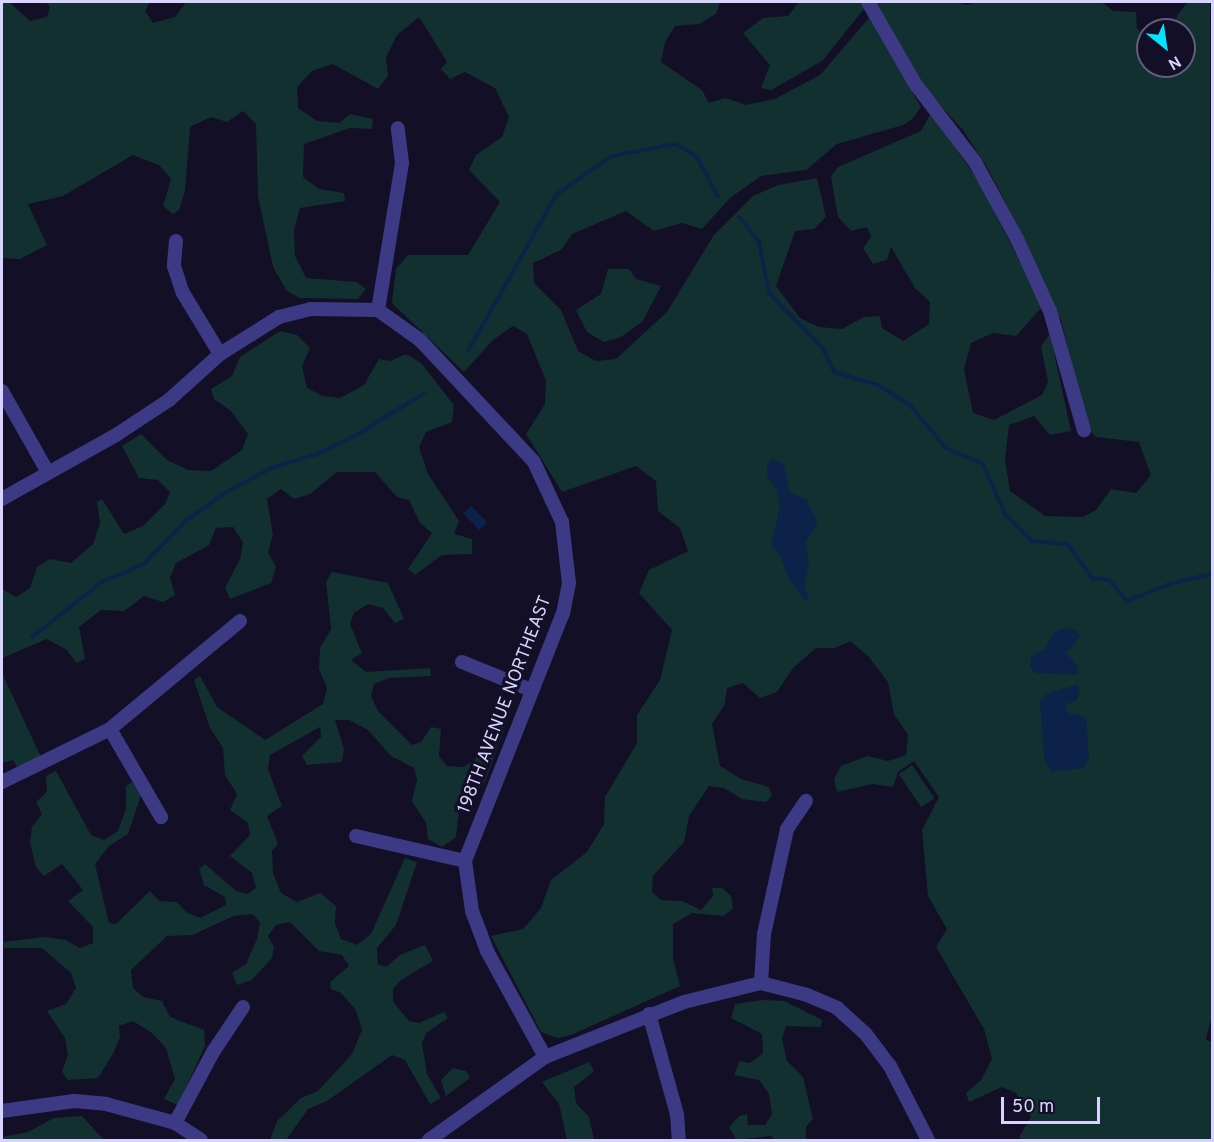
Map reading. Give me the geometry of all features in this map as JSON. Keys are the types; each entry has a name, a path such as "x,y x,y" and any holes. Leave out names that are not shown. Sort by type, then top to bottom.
{"street":[{"path":"868,2 916,85 975,162 1017,239 1050,311 1084,430"},
{"path":"2,499 47,471 116,435 169,400 220,354 279,317 311,309 378,310 402,162 398,128"},
{"path":"176,241 174,266 183,293 220,354"},
{"name":"198TH AVENUE NORTHEAST","path":"378,310 420,340 481,401 534,462 549,489 562,522 569,583 563,613 465,861 472,910 486,951 545,1056"},
{"path":"2,391 47,471"},
{"path":"2,782 110,729 240,621"},
{"path":"462,662 531,690"},
{"path":"110,729 161,817"},
{"path":"761,983 764,934 787,829 807,801"},
{"path":"356,836 465,861"},
{"path":"429,1140 545,1056 650,1014 714,992 761,983 807,994 837,1008 865,1033 890,1066 928,1140"},
{"path":"175,1123 213,1052 243,1007"},
{"path":"650,1014 677,1114 679,1140"},
{"path":"2,1110 74,1101 106,1104 175,1123 201,1140"}],"green space":[{"path":"2,2 9,2 30,21 47,17 50,7 46,2 150,2 145,11 153,23 175,17 186,2 720,2 716,14 699,24 675,26 665,42 661,62 702,90 709,103 725,98 746,105 775,99 820,75 869,18 921,107 912,119 903,125 837,144 806,170 761,176 730,198 702,229 682,223 654,231 626,211 572,234 561,250 533,263 534,283 561,310 578,351 596,361 616,359 667,312 714,235 753,196 778,185 817,178 826,217 814,229 795,231 776,286 800,318 819,327 842,329 864,317 880,316 882,328 903,341 929,324 930,302 915,288 891,247 887,260 873,264 863,248 871,237 867,227 851,231 838,217 831,176 838,167 921,131 931,113 980,183 1042,307 1016,336 993,333 971,343 964,369 973,413 994,420 1042,395 1048,382 1041,346 1050,334 1071,431 1050,435 1034,416 1009,425 1005,460 1010,491 1045,516 1083,517 1096,510 1111,489 1136,493 1151,475 1139,442 1096,437 1088,429 1061,320 1012,215 987,167 963,130 928,92 875,2 956,2 967,5 977,2 1102,2 1113,11 1136,12 1136,78 1196,78 1196,18 1176,18 1188,2 1210,2 1212,1015 1206,1039 1212,1043 1212,1140 1022,1140 1019,1137 1031,1117 1016,1093 1002,1087 969,1102 966,1093 981,1080 992,1059 984,1029 936,947 947,929 928,896 922,830 939,797 914,761 898,772 893,787 872,784 837,792 834,779 841,766 867,756 888,761 906,755 908,735 894,714 888,682 868,656 850,641 835,648 816,648 793,668 777,692 760,698 743,683 727,688 725,704 712,724 720,766 741,779 769,787 772,796 766,802 742,799 724,788 709,786 689,816 684,842 653,876 652,892 661,900 682,901 701,910 713,896 712,888 722,888 731,896 733,909 723,916 692,913 673,924 673,958 680,986 571,1035 558,1038 541,1032 491,936 523,929 541,908 551,880 587,852 604,824 605,797 637,743 637,715 660,680 672,630 639,593 649,570 688,551 680,528 658,511 656,481 636,466 562,492 526,434 545,404 546,381 527,334 513,326 493,340 464,372 392,303 396,269 408,255 468,255 500,202 469,170 476,155 502,137 509,117 495,88 465,72 450,79 441,69 447,62 419,17 397,35 386,57 388,76 378,89 333,64 312,71 297,87 298,108 317,121 339,123 350,114 373,119 372,129 350,128 304,144 303,177 319,189 344,193 345,201 300,208 294,230 295,256 306,278 357,282 366,289 358,299 300,298 287,291 273,267 258,196 256,124 243,111 227,122 211,117 190,127 185,191 179,210 173,214 163,206 171,179 159,165 133,155 63,196 28,204 47,245 20,259 2,258"},
{"path":"799,2 861,2 864,9 822,61 771,90 761,88 770,65 743,33 763,18 788,16"},
{"path":"608,269 629,269 636,279 661,286 643,321 621,337 604,342 587,332 576,310 601,294"},
{"path":"280,331 297,335 310,348 302,366 307,388 323,396 340,398 364,385 379,359 390,361 406,354 421,363 454,405 452,422 426,432 419,447 428,474 459,521 454,534 472,539 472,554 442,555 415,575 408,569 432,533 420,523 409,500 397,497 375,472 337,472 310,494 294,499 281,489 267,499 273,535 268,552 276,567 271,583 230,599 225,588 240,559 243,542 233,527 216,528 209,545 176,563 170,578 175,595 163,602 144,596 124,611 101,610 79,627 85,659 76,663 67,650 47,639 2,658 2,589 16,597 30,588 37,567 50,559 71,563 93,544 100,523 97,502 102,499 124,534 143,526 165,504 170,492 158,480 139,478 122,446 141,434 167,460 188,470 211,471 242,450 248,434 231,411 214,399 211,389 232,376 240,357"},
{"path":"332,572 388,583 404,619 395,623 383,608 368,604 354,613 350,624 362,653 351,660 366,672 430,668 431,676 389,678 374,684 371,696 378,711 412,745 421,742 431,727 441,729 439,756 447,766 463,767 475,760 489,738 494,703 502,695 511,710 485,782 477,791 462,785 456,837 442,847 428,839 426,823 412,801 417,780 414,768 391,756 368,730 349,720 335,720 344,749 342,762 307,765 302,756 321,737 320,727 270,755 268,769 282,806 267,816 278,844 272,851 273,873 281,893 297,902 320,893 336,906 335,923 341,939 357,945 371,934 405,858 417,862 396,925 377,948 378,964 386,967 400,955 425,945 433,961 401,980 393,989 393,1002 409,1021 419,1023 444,1012 448,1018 426,1033 422,1043 427,1074 441,1098 430,1104 405,1060 392,1055 327,1101 308,1109 286,1140 270,1140 277,1121 301,1098 318,1091 352,1054 362,1030 356,1010 341,993 331,989 330,982 349,966 342,955 319,951 290,922 276,925 268,936 274,947 272,958 252,980 237,985 232,973 246,964 257,939 260,923 253,914 233,916 193,935 167,936 131,970 133,988 143,997 162,1001 170,1017 204,1030 205,1046 178,1105 164,1099 175,1079 166,1048 152,1033 133,1021 119,1026 120,1037 114,1052 98,1078 68,1080 62,1072 68,1055 65,1038 47,1011 66,1004 76,988 71,973 42,948 4,948 3,942 45,937 66,940 80,948 93,943 93,927 68,901 83,890 62,864 44,876 36,867 30,843 32,827 42,814 36,802 47,792 46,776 56,771 91,835 104,840 118,831 126,808 126,786 132,782 141,795 128,834 109,846 95,864 109,923 116,924 150,891 159,901 177,902 186,912 200,918 226,905 225,897 204,885 199,869 205,864 236,891 248,894 256,888 252,873 230,856 250,835 248,823 230,810 237,794 225,775 223,748 210,728 194,680 200,676 217,707 265,740 323,704 327,688 319,669 320,648 331,629 326,582"},
{"path":"2,673 41,757 17,767 13,760 2,763"},
{"path":"912,765 934,798 921,807 899,774"},
{"path":"762,1000 784,1001 822,1020 821,1027 786,1026 782,1039 787,1061 803,1077 813,1119 806,1127 806,1140 775,1140 771,1136 736,1140 729,1127 739,1116 747,1114 748,1125 765,1125 772,1114 769,1094 759,1080 734,1075 740,1061 750,1063 763,1053 762,1034 731,1018 735,1004"},
{"path":"589,1062 594,1071 574,1087 576,1103 589,1117 594,1140 567,1140 559,1104 542,1082"},
{"path":"453,1068 466,1071 470,1078 446,1096 441,1080"},
{"path":"82,1116 104,1140 2,1140 2,1137 28,1132 54,1118"}],"water":[{"path":"772,459 784,464 790,493 806,499 818,523 806,542 809,563 804,586 809,600 806,601 789,580 780,556 771,545 780,506 777,490 767,475 767,464"},
{"path":"471,506 487,522 479,530 463,514"},
{"path":"1064,628 1076,630 1080,637 1066,653 1078,667 1077,675 1035,673 1030,666 1031,657 1045,648 1055,632"},
{"path":"1077,685 1080,692 1076,701 1065,704 1068,713 1086,717 1089,758 1083,768 1052,772 1044,760 1040,700 1050,692"}],"waterway":[{"path":"468,351 557,194 612,156 676,144 697,157 718,197"},
{"path":"739,217 759,242 769,293 822,347 834,372 878,385 910,405 946,448 983,464 1005,514 1032,541 1068,544 1092,578 1109,580 1127,601 1172,583 1212,574"},
{"path":"32,637 102,582 144,564 187,520 225,493 271,468 317,454 355,436 424,393"}]}
